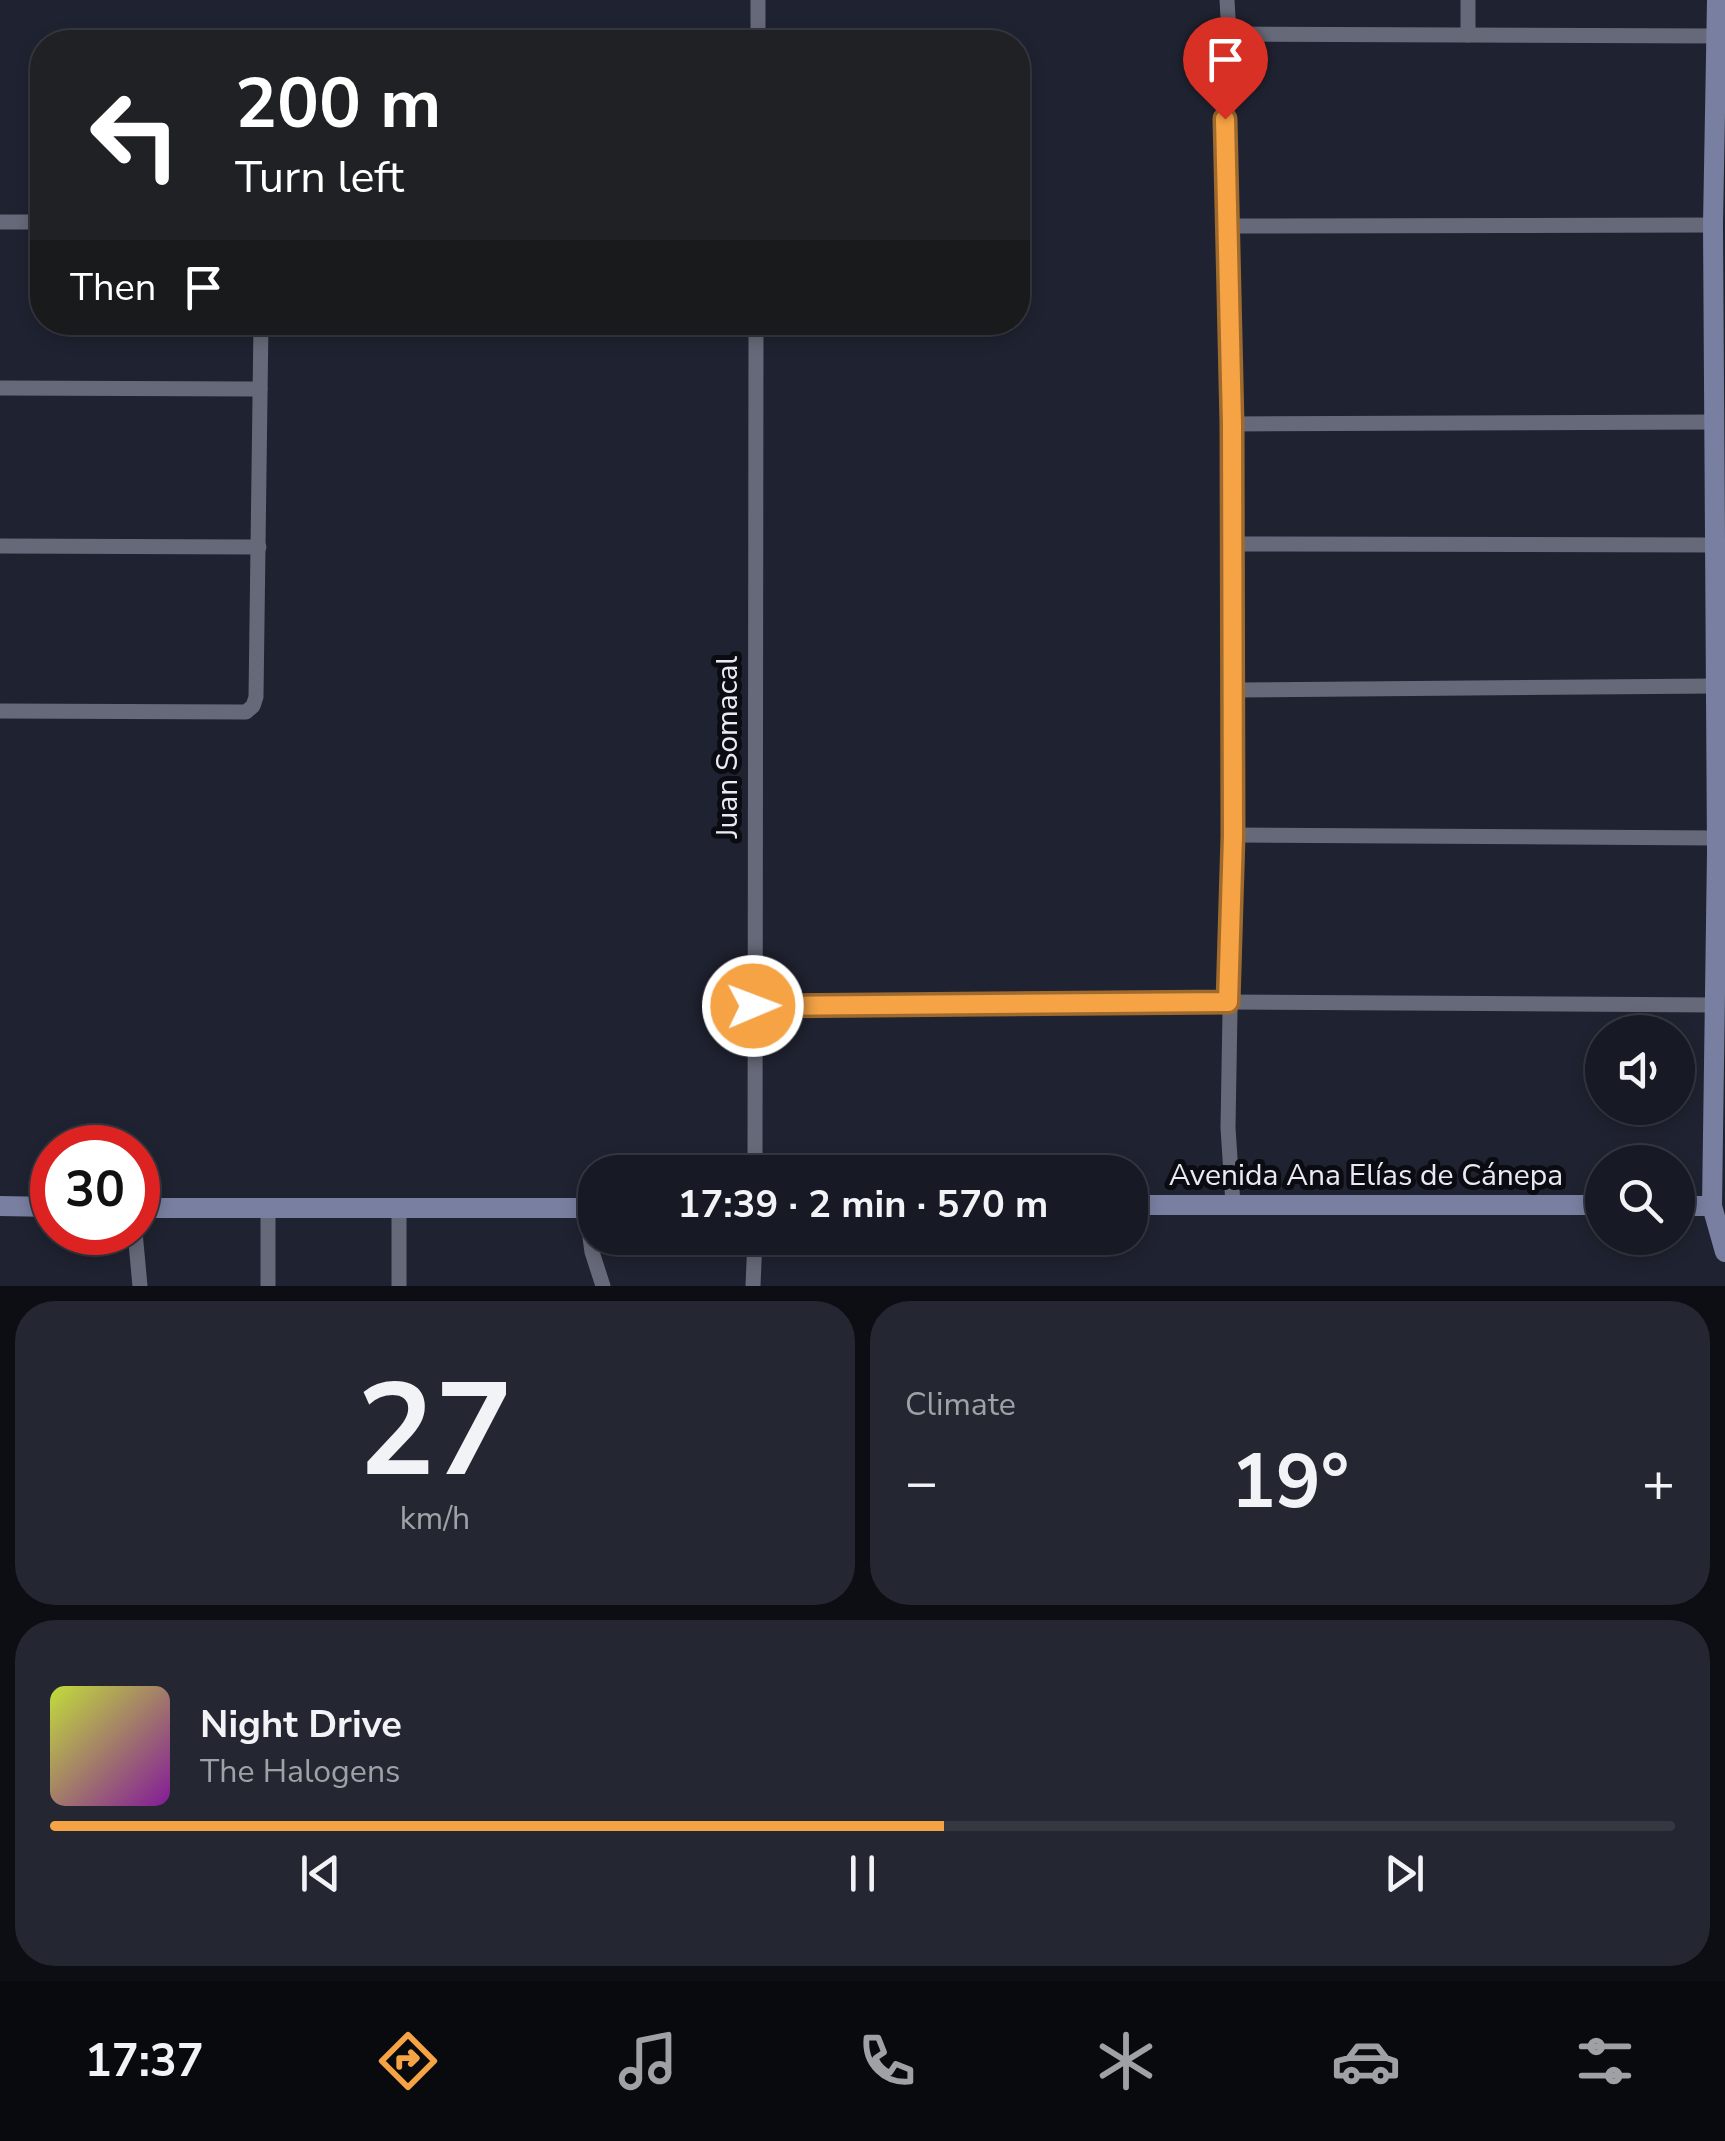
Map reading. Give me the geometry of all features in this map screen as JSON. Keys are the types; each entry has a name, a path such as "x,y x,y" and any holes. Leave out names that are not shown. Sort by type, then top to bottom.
{"main road":[{"path":"1717,0 1713,225 1719,847 1712,1206 1725,1252"},
{"name":"Avenida Ana Elías de Cánepa","path":"1148,1205 1585,1206"},
{"path":"0,1206 30,1207"},
{"path":"1695,1206 1712,1206"},
{"path":"160,1208 578,1208"}],"street":[{"path":"758,0 758,30"},
{"path":"1227,0 1225,119 1233,544 1228,1128 1233,1204"},
{"path":"1468,0 1468,35"},
{"path":"1229,34 1717,36"},
{"path":"0,222 30,222"},
{"path":"1228,226 1713,225"},
{"path":"0,710 246,712 254,706 261,335"},
{"name":"Juan Somacal","path":"755,1155 756,335"},
{"path":"0,388 260,389"},
{"path":"1232,424 1715,422"},
{"path":"1233,544 1715,545"},
{"path":"0,546 258,547"},
{"path":"1233,690 1716,686"},
{"path":"1233,836 1719,847"},
{"path":"753,1006 1228,1002 1716,1006"},
{"path":"399,1208 399,1286"},
{"path":"268,1209 268,1286"},
{"path":"138,1255 140,1286"},
{"path":"593,1255 603,1286"},
{"path":"754,1255 754,1286"}],"route":[{"path":"753,1006 1228,1002 1233,836 1232,424 1225,119"}]}
